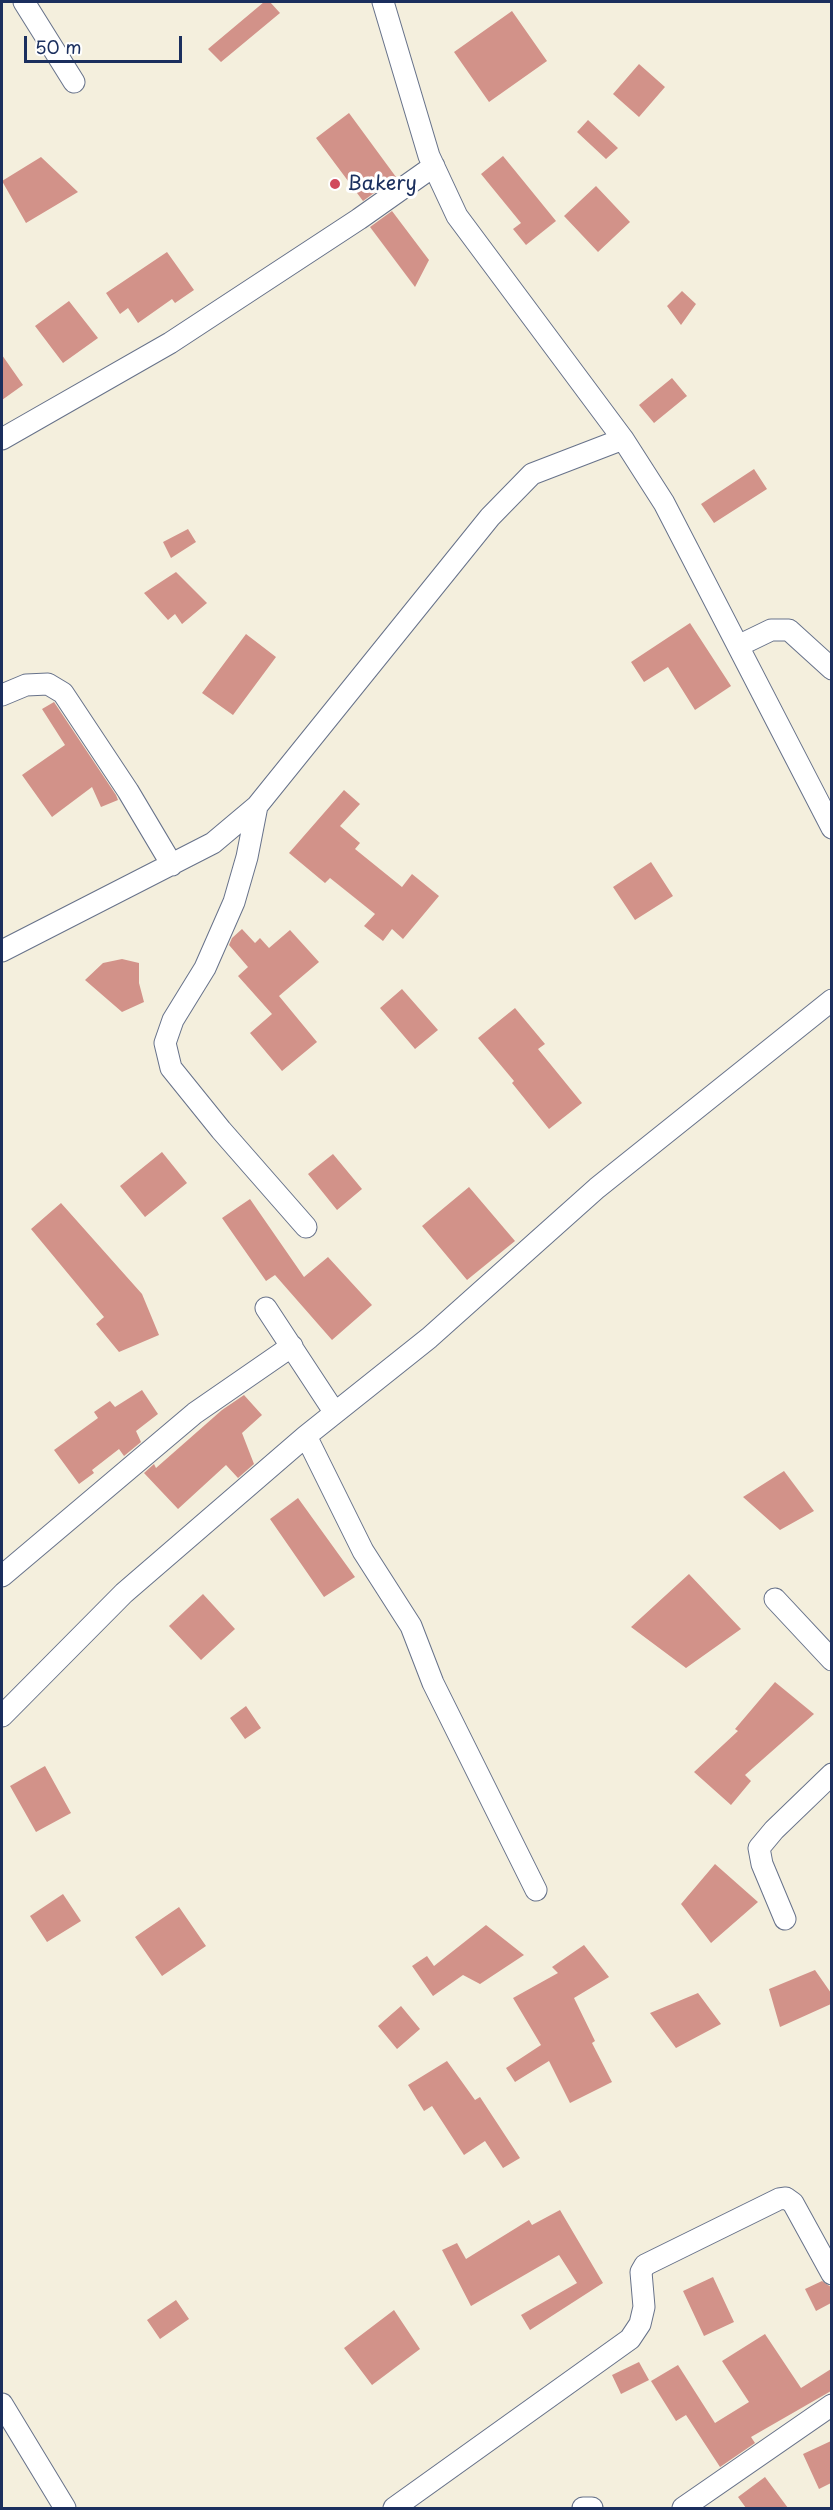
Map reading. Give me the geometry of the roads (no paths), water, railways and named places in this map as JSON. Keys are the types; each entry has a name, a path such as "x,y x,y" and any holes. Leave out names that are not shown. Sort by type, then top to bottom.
{"street":[{"path":"24,2 74,82"},
{"path":"383,2 412,107 434,166 457,216 623,439 664,503 831,828"},
{"path":"2,439 170,343 359,219 434,166"},
{"path":"2,951 213,843 257,806 490,517 532,474 623,439"},
{"path":"738,646 771,630 789,630 806,643 831,669"},
{"path":"2,695 26,685 48,684 63,693 128,791 172,865"},
{"path":"257,806 247,857 234,902 205,968 173,1020 165,1043 171,1068 220,1130 306,1227"},
{"path":"2,1716 124,1593 306,1436 429,1338 597,1188 831,1000"},
{"path":"267,1308 335,1413"},
{"path":"2,1576 195,1413 292,1346"},
{"path":"306,1436 363,1551 411,1626 434,1683 536,1890"},
{"path":"775,1599 831,1660"},
{"path":"785,1919 762,1864 759,1848 831,1774"},
{"path":"394,2508 630,2338 640,2324 644,2307 641,2272 645,2265 778,2199 786,2198 793,2203 831,2274"},
{"path":"2,2404 65,2508"},
{"path":"696,2505 831,2405"},
{"path":"583,2508 592,2508"}],"place":[{"name":"Bakery","path":"335,184"}]}
